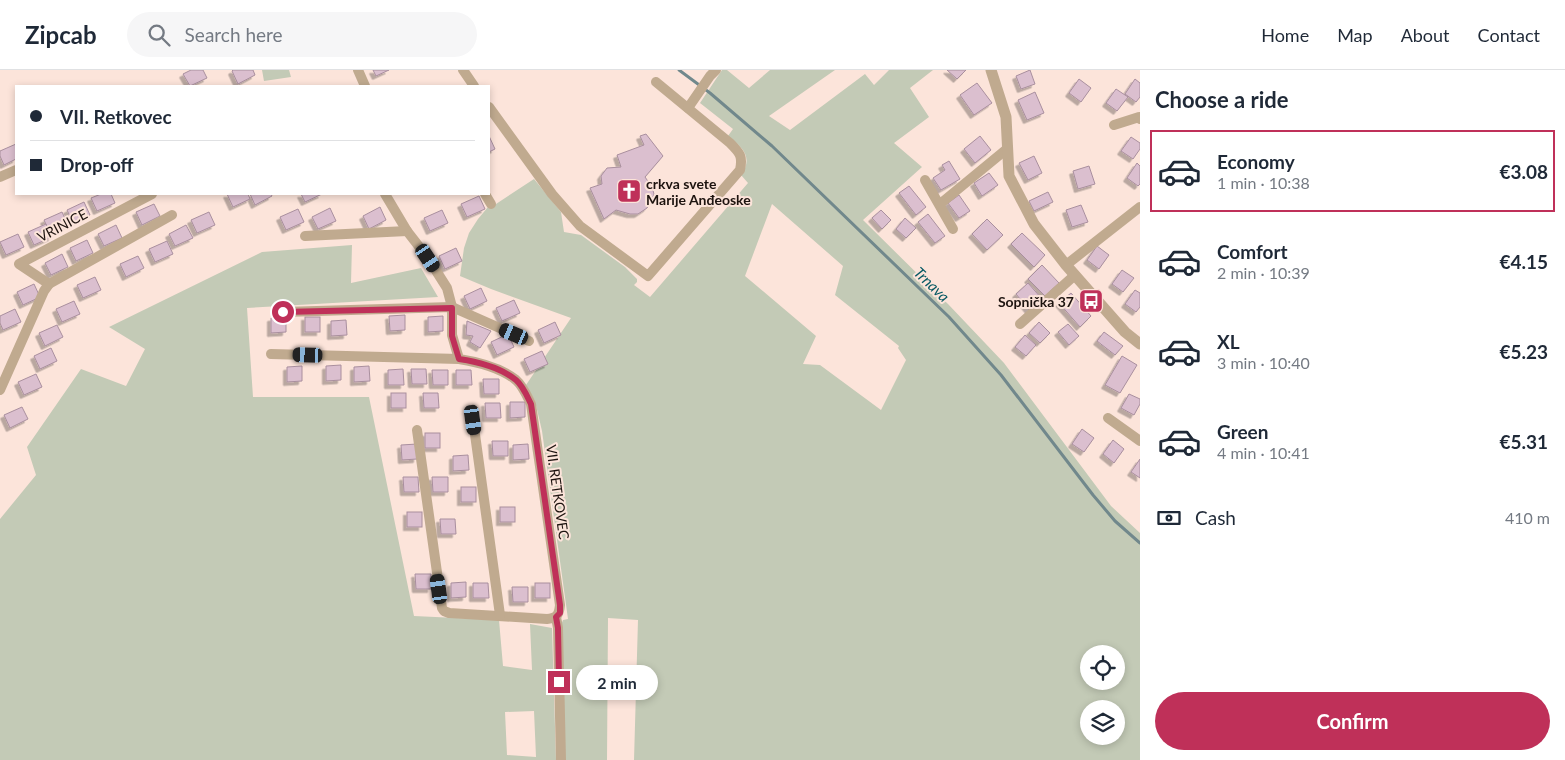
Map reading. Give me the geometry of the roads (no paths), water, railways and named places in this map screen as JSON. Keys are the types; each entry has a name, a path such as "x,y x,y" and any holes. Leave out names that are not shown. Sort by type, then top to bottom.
{"street":[{"path":"358,70 365,85"},
{"path":"463,70 473,85"},
{"path":"688,108 697,92 716,70"},
{"path":"991,70 1006,117 1009,176 1034,224 1066,265 1125,332 1140,344"},
{"path":"490,109 552,194 580,226 648,276 740,170 742,160 739,151 656,82"},
{"path":"1114,125 1140,118"},
{"path":"940,204 1008,148"},
{"path":"0,178 15,170"},
{"path":"925,180 953,229"},
{"name":"VRINICE","path":"49,284 19,264 150,195"},
{"path":"386,195 407,231 428,258 446,288 452,308 452,336 459,359"},
{"path":"486,195 491,204"},
{"path":"1066,265 1140,207"},
{"path":"0,390 44,291 49,284 172,215"},
{"path":"305,236 407,231"},
{"path":"1020,324 1075,275"},
{"path":"283,312 452,308 529,341"},
{"name":"VII. RETKOVEC","path":"271,354 459,359 486,364 516,380 525,391 531,404 560,605 560,613 556,617 558,628 561,760"},
{"path":"1108,418 1140,441"},
{"path":"473,420 500,615"},
{"path":"417,430 442,608 444,611 449,613 547,619 556,617"}],"waterway":[{"name":"Trnava","path":"679,70 710,93 772,146 949,317 1001,375 1093,495 1115,521 1140,543"}],"place":[{"name":"crkva svete Marije Anđeoske","path":"629,191"},
{"name":"Sopnička 37","path":"1091,301"}]}
